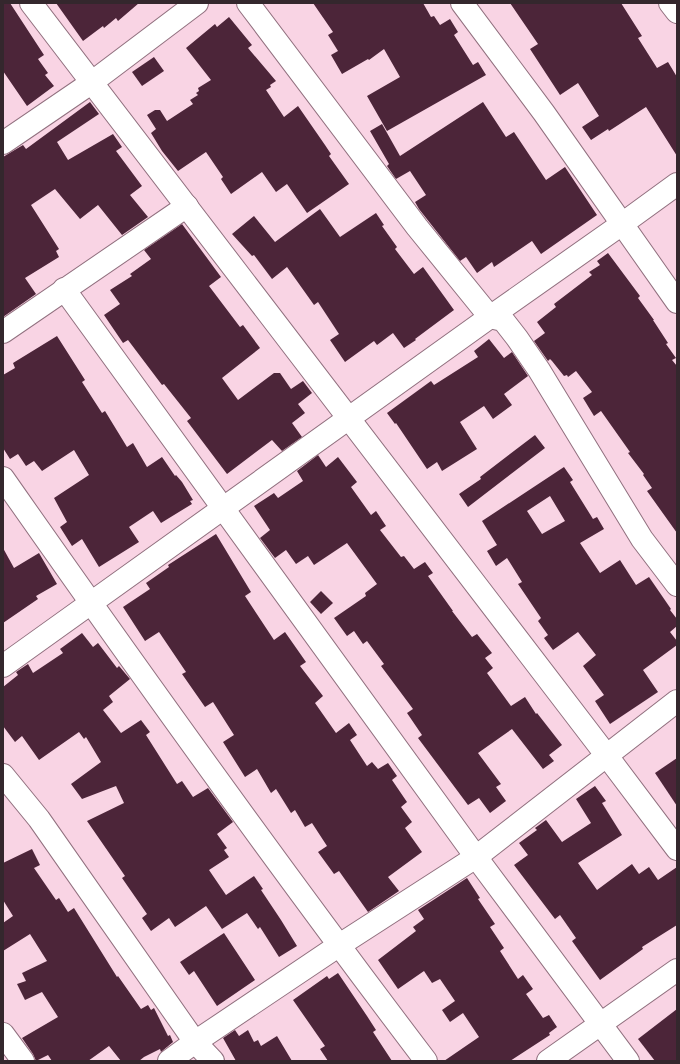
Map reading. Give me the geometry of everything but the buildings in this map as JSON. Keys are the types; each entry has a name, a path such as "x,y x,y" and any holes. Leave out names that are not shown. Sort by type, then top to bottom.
{"street":[{"path":"31,3 677,849"},
{"path":"3,143 91,83 197,3"},
{"path":"248,3 417,227 490,317 503,320 517,338 642,539 677,585"},
{"path":"462,3 544,113 677,302"},
{"path":"670,3 677,12"},
{"path":"3,666 677,184"},
{"path":"3,332 187,206"},
{"path":"64,289 476,857 628,1061"},
{"path":"3,478 91,603 338,946 426,1061"},
{"path":"169,1061 338,946 476,857 677,701"},
{"path":"3,776 39,819 195,1042 214,1061"},
{"path":"548,1061 677,970"},
{"path":"3,1034 23,1061"}]}
